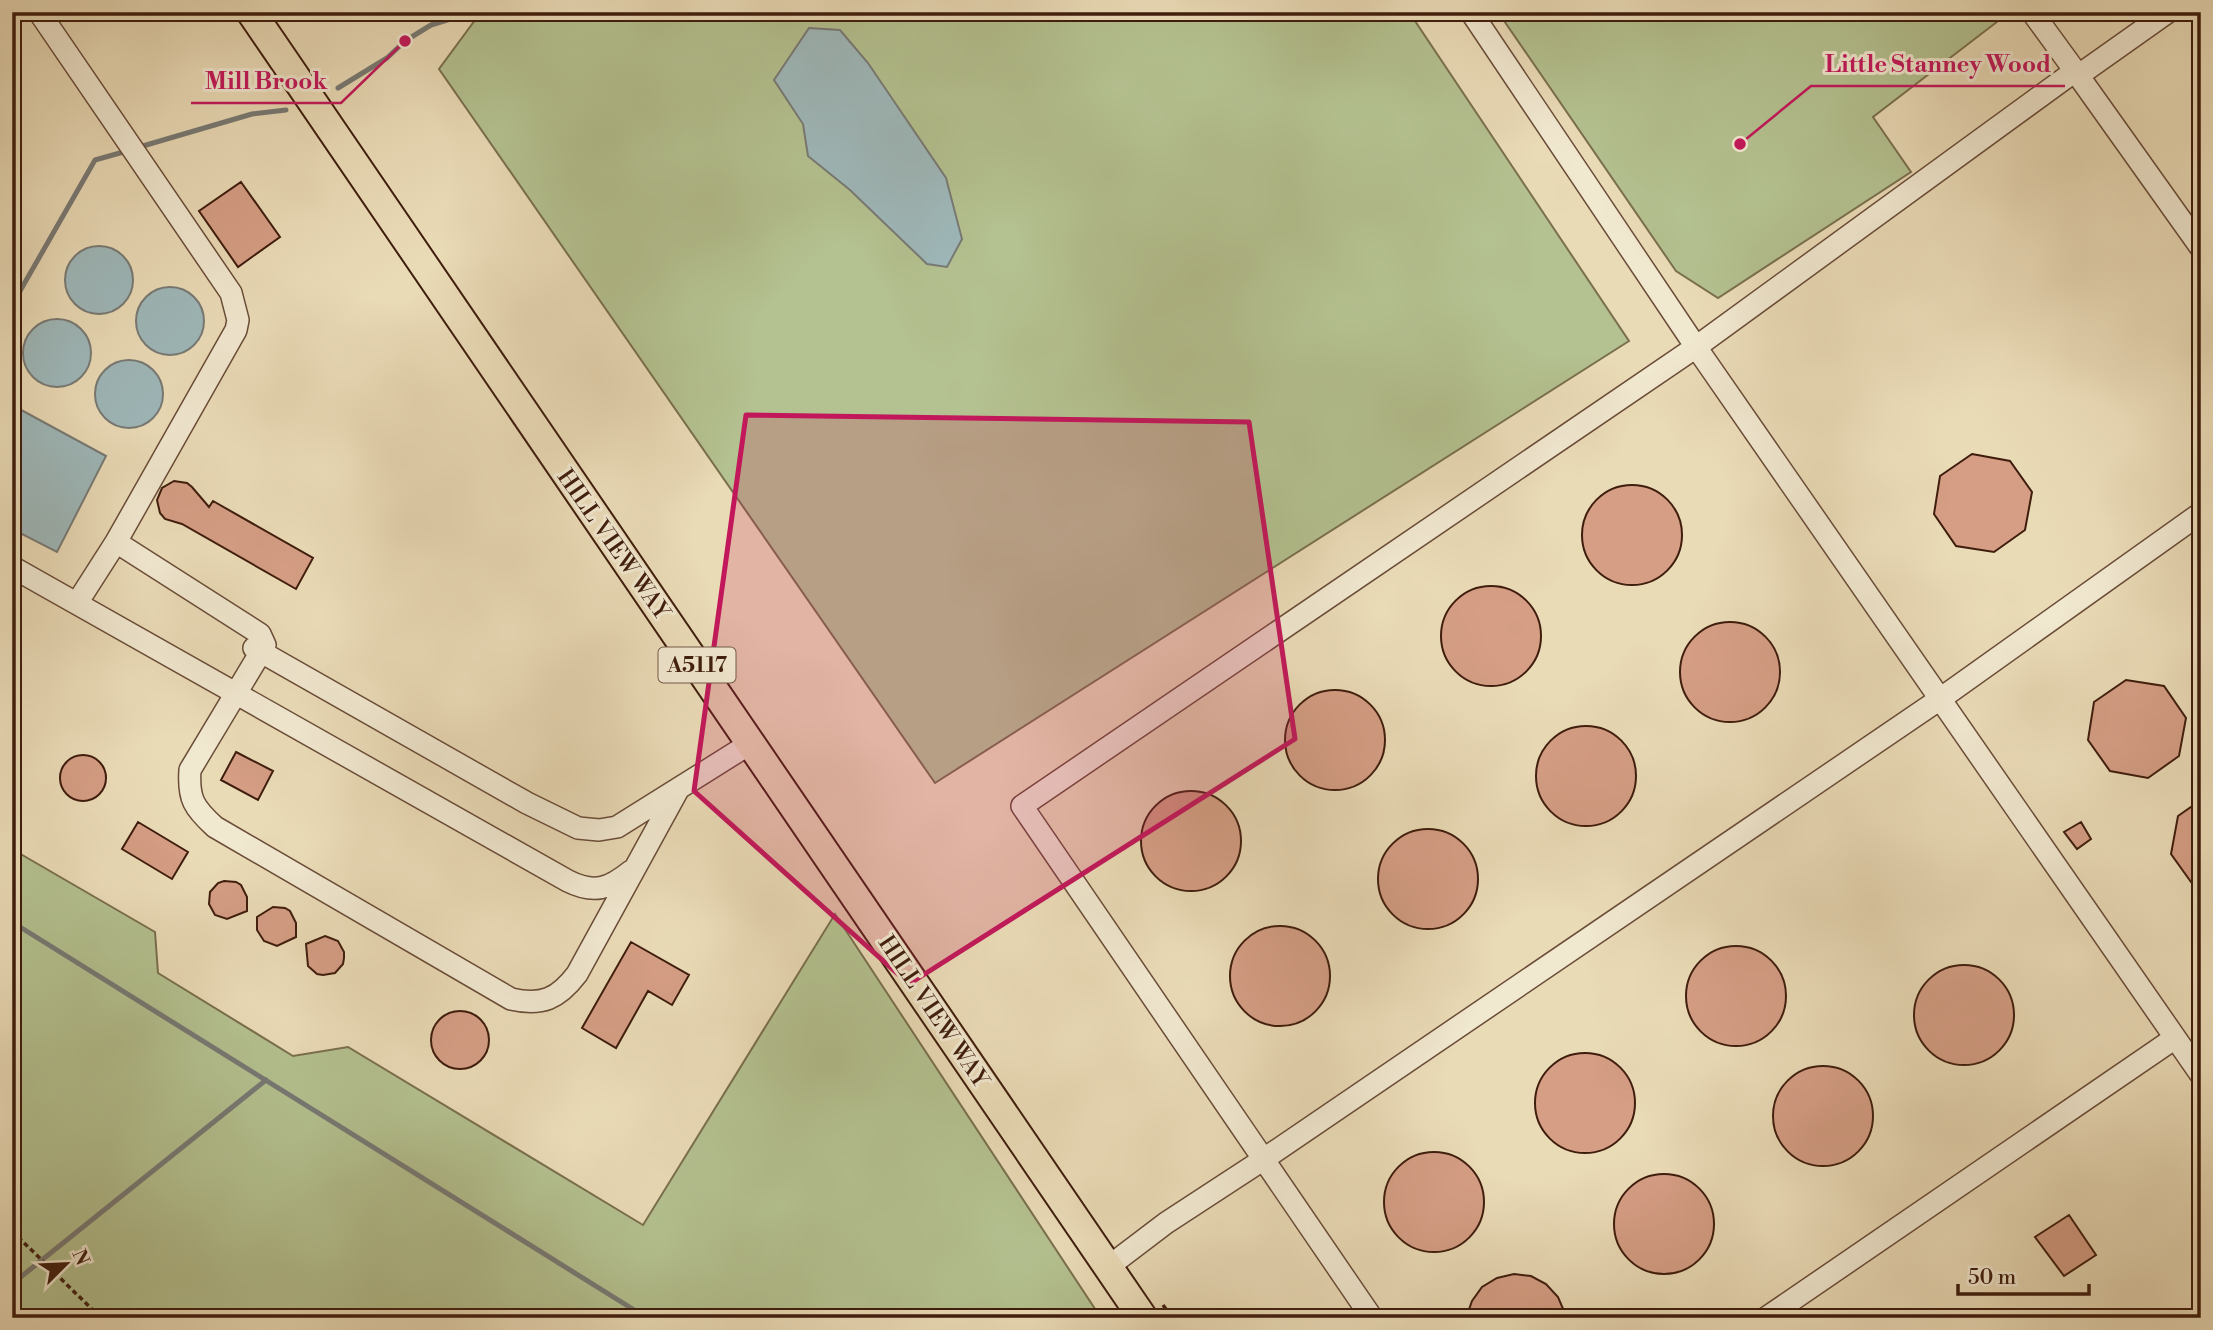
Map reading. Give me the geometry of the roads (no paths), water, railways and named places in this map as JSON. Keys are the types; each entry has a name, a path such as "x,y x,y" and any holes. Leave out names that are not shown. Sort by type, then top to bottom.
{"main road":[{"name":"HILL VIEW WAY","path":"251,12 1143,1318"}],"lane":[{"path":"39,12 231,293 238,320 236,330 116,542 76,603"},
{"path":"1471,12 1696,347 2201,1074"},
{"path":"2032,12 2201,248"},
{"path":"1372,1318 1022,806 1696,347 2077,73 2168,12"},
{"path":"1108,1267 1166,1223 1940,699 2201,513"},
{"path":"116,542 260,634 265,645 257,650 235,694 190,770 188,790 198,812 215,827 511,999 540,1002 566,989 577,974 679,788"},
{"path":"12,567 518,855 582,888 594,890 611,884 636,866"},
{"path":"257,650 527,803 578,828 599,830 617,827 751,743"},
{"path":"1766,1318 2175,1038"}],"water":[{"path":"809,28 840,30 868,63 946,178 962,239 947,267 927,264 850,190 808,156 803,124 774,80"},
{"path":"106,246 127,261 133,273 131,293 123,304 106,314 92,314 75,304 67,293 65,273 75,256 86,248"},
{"path":"177,287 198,302 204,314 202,334 194,345 177,355 163,355 146,345 138,334 136,314 146,297 157,289"},
{"path":"57,319 70,321 81,329 89,340 89,366 81,377 70,385 57,387 44,385 33,377 25,366 23,353 25,340 33,329 44,321"},
{"path":"122,360 136,360 148,365 158,375 163,394 158,413 148,423 136,428 122,428 110,423 100,413 95,401 95,387 100,375 110,365"},
{"path":"12,405 106,456 57,552 12,529"}],"waterway":[{"path":"338,88 387,58 405,41 431,25 460,16 488,12"},
{"path":"136,148 252,114 286,110"},
{"path":"12,305 95,160 127,151"},
{"path":"12,922 647,1318"},
{"path":"12,1284 266,1080"},
{"path":"12,1306 27,1318"}],"place":[{"name":"Mill Brook","path":"405,41"},
{"name":"Little Stanney Wood","path":"1740,144"}]}
